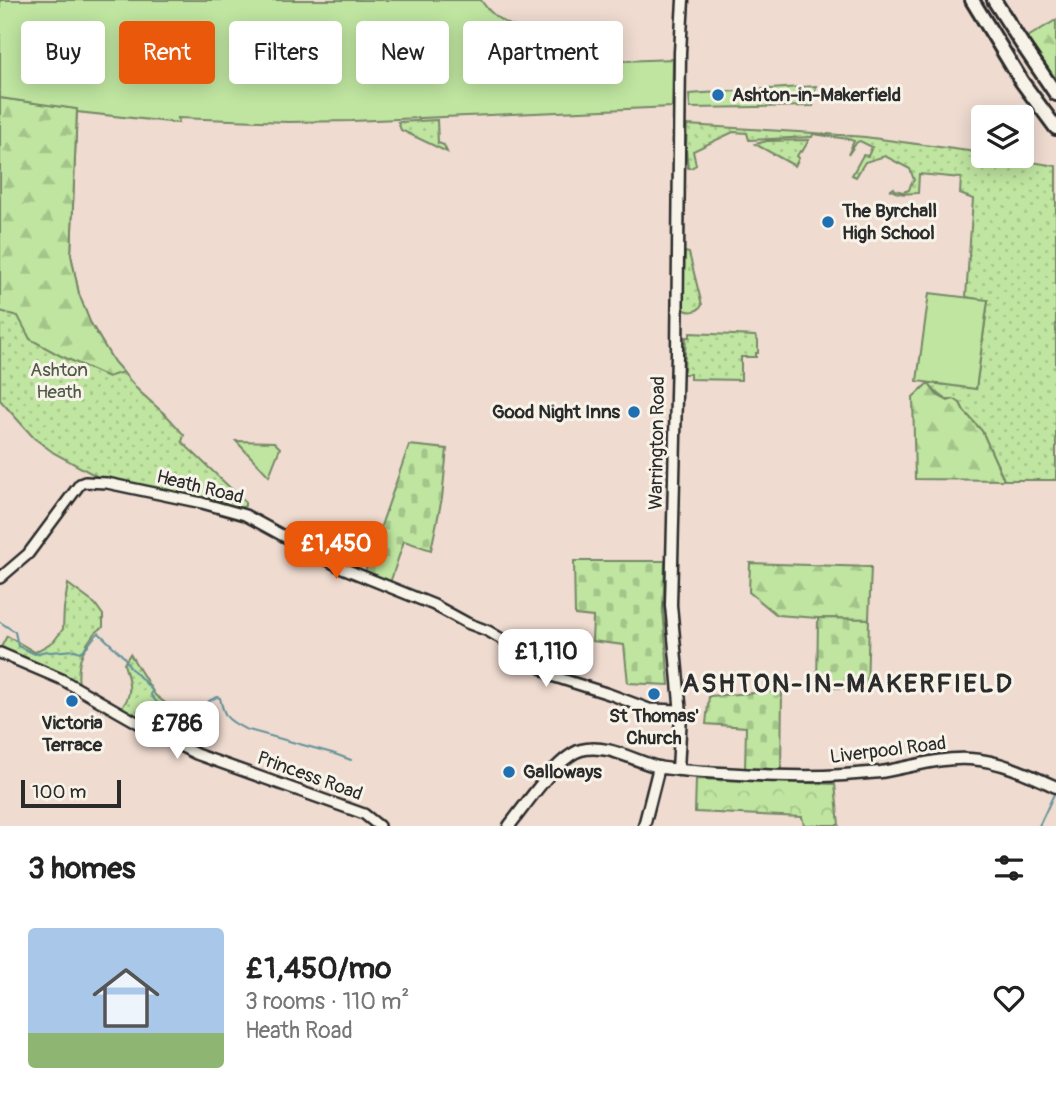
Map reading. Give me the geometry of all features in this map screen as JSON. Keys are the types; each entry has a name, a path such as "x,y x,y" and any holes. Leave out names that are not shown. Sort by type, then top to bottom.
{"highway":[{"path":"972,0 1022,82 1056,128"},
{"path":"994,0 1056,94"}],"main road":[{"name":"Warrington Road","path":"678,770 680,710 671,605 683,0"},
{"name":"Liverpool Road","path":"509,826 557,766 580,750 598,748 659,767 678,770 783,775 881,772 945,760 971,759 1011,767 1056,787"},
{"path":"644,826 659,767"}],"street":[{"name":"Heath Road","path":"0,578 28,554 80,484 107,484 202,503 244,515 340,566 488,631 512,645 552,676 649,709 680,710"},
{"name":"Princess Road","path":"0,653 61,679 187,749 364,814 379,826"}],"green space":[{"path":"0,0 481,0 502,21 463,21 463,84 623,84 623,61 673,59 672,107 352,121 288,122 178,118 179,123 77,112 77,109 0,98"},
{"path":"1056,20 1056,80 1026,38"},
{"path":"816,86 813,106 690,108 689,94"},
{"name":"Ashton Heath","path":"0,98 77,109 71,255 79,294 90,322 114,362 184,435 182,442 245,502 245,506 239,509 100,478 54,453 34,438 0,400"},
{"path":"0,98 77,109 71,255 79,294 90,322 123,372 108,377 59,355 30,339 18,316 0,311"},
{"path":"437,120 438,143 444,145 447,152 401,130 398,122"},
{"path":"687,125 865,137 971,151 971,168 1034,168 1034,162 1056,166 1056,480 1004,480 982,431 960,403 941,396 928,383 976,388 988,301 966,297 973,199 960,194 961,178 919,174 918,193 898,193 891,190 909,190 914,180 910,169 885,156 865,162 856,177 852,175 863,155 868,156 872,147 857,142 848,155 854,141 813,134 812,137 749,140 747,133 733,132 693,151 696,165 691,168 688,168"},
{"path":"809,140 797,156 799,158 795,166 755,144 767,141"},
{"path":"685,252 689,253 702,305 692,311 685,310 682,306"},
{"path":"929,293 988,300 976,389 917,381"},
{"path":"690,333 755,336 758,353 756,357 741,357 741,380 690,379 690,374 682,372 686,337 690,337"},
{"path":"928,383 937,395 960,403 982,431 1004,480 915,479 913,397"},
{"path":"236,441 274,442 280,448 269,476"},
{"path":"409,445 447,449 442,498 431,550 404,541 390,583 365,572"},
{"path":"574,561 665,561 663,609 669,685 628,683 624,645 592,641 593,617 575,615"},
{"path":"750,563 871,567 869,619 777,615 749,592"},
{"path":"68,584 95,604 103,615 103,627 86,645 80,661 79,685 0,649 7,636 35,652 54,641 63,629"},
{"path":"818,618 869,619 867,689 817,687"},
{"path":"130,654 155,695 169,706 189,731 198,728 200,721 204,724 205,729 198,747 121,708 129,693 124,664"},
{"path":"782,691 781,770 745,770 746,727 706,724 709,696"},
{"path":"696,779 835,784 839,825 804,825 802,817 695,812"}],"waterway":[{"path":"0,622 15,632 18,646 35,654 46,651 80,652 99,633 124,657 131,669 152,690 151,695 179,731 192,742 206,739 210,733 206,726 204,707 217,697 220,698 228,718 245,729 351,760"},
{"path":"1039,826 1055,792"}],"place":[{"name":"Ashton-in-Makerfield","path":"718,95"},
{"name":"The Byrchall High School","path":"828,222"},
{"name":"Good Night Inns","path":"634,412"},
{"name":"St Thomas' Church","path":"654,694"},
{"name":"Victoria Terrace","path":"72,701"},
{"name":"Galloways","path":"509,772"}],"district":[{"name":"ASHTON-IN-MAKERFIELD","path":"848,684"}]}
